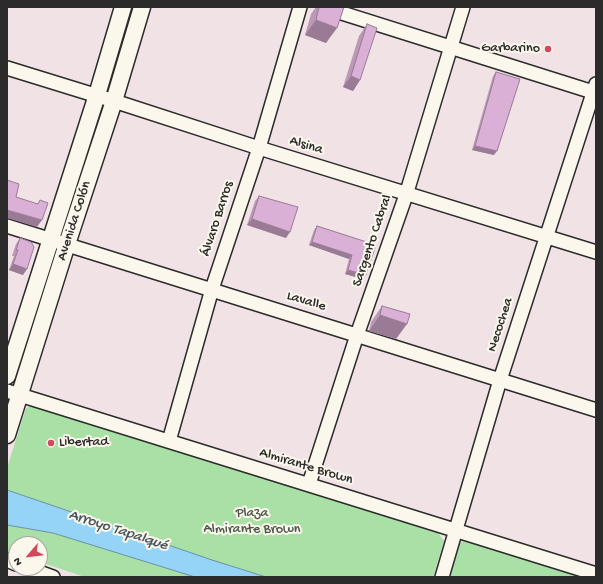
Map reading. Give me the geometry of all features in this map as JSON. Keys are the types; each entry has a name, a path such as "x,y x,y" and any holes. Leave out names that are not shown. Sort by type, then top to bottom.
{"main road":[{"name":"Avenida Colón","path":"7,376 97,96 123,7"},
{"name":"Avenida Colón","path":"7,435 13,393 67,244 114,101 142,7"}],"street":[{"name":"Álvaro Barros","path":"169,441 212,289 259,148 300,7"},
{"path":"323,7 450,48 595,90"},
{"name":"Sargento Cabral","path":"309,484 357,335 406,194 463,7"},
{"name":"Alsina","path":"7,68 406,194 596,252"},
{"name":"Necochea","path":"442,577 500,380 595,90"},
{"name":"Lavalle","path":"7,226 596,410"},
{"name":"Almirante Brown","path":"13,393 596,574"}],"green space":[{"path":"132,7 136,7 111,82 108,81"},
{"path":"97,117 101,119 65,228 62,226"},
{"path":"52,260 56,261 20,370 17,369"},
{"name":"Plaza Almirante Brown","path":"36,404 436,530 444,541 433,577 266,577 7,490 7,468 26,408"},
{"name":"Plaza Almirante Brown","path":"7,525 53,533 195,577 85,577 48,565 48,536 8,536 7,552"},
{"path":"468,539 587,577 450,577 460,543"}],"water":[{"name":"Arroyo Tapalqué","path":"7,490 266,577 195,577 53,533 7,525"}],"building":[{"path":"319,7 344,7 337,28 316,20"},
{"path":"367,24 377,28 360,80 351,76"},
{"path":"496,72 520,79 497,151 475,146"},
{"path":"7,180 19,184 16,197 38,204 40,200 48,203 42,220 7,210"},
{"path":"259,196 298,207 290,232 252,219"},
{"path":"317,226 376,245 366,275 348,270 352,255 312,242"},
{"path":"20,238 31,242 34,247 27,269 13,264"},
{"path":"382,306 410,314 407,324 380,315"}],"place":[{"name":"Garbarino","path":"548,49"},
{"name":"Libertad","path":"51,443"}]}
